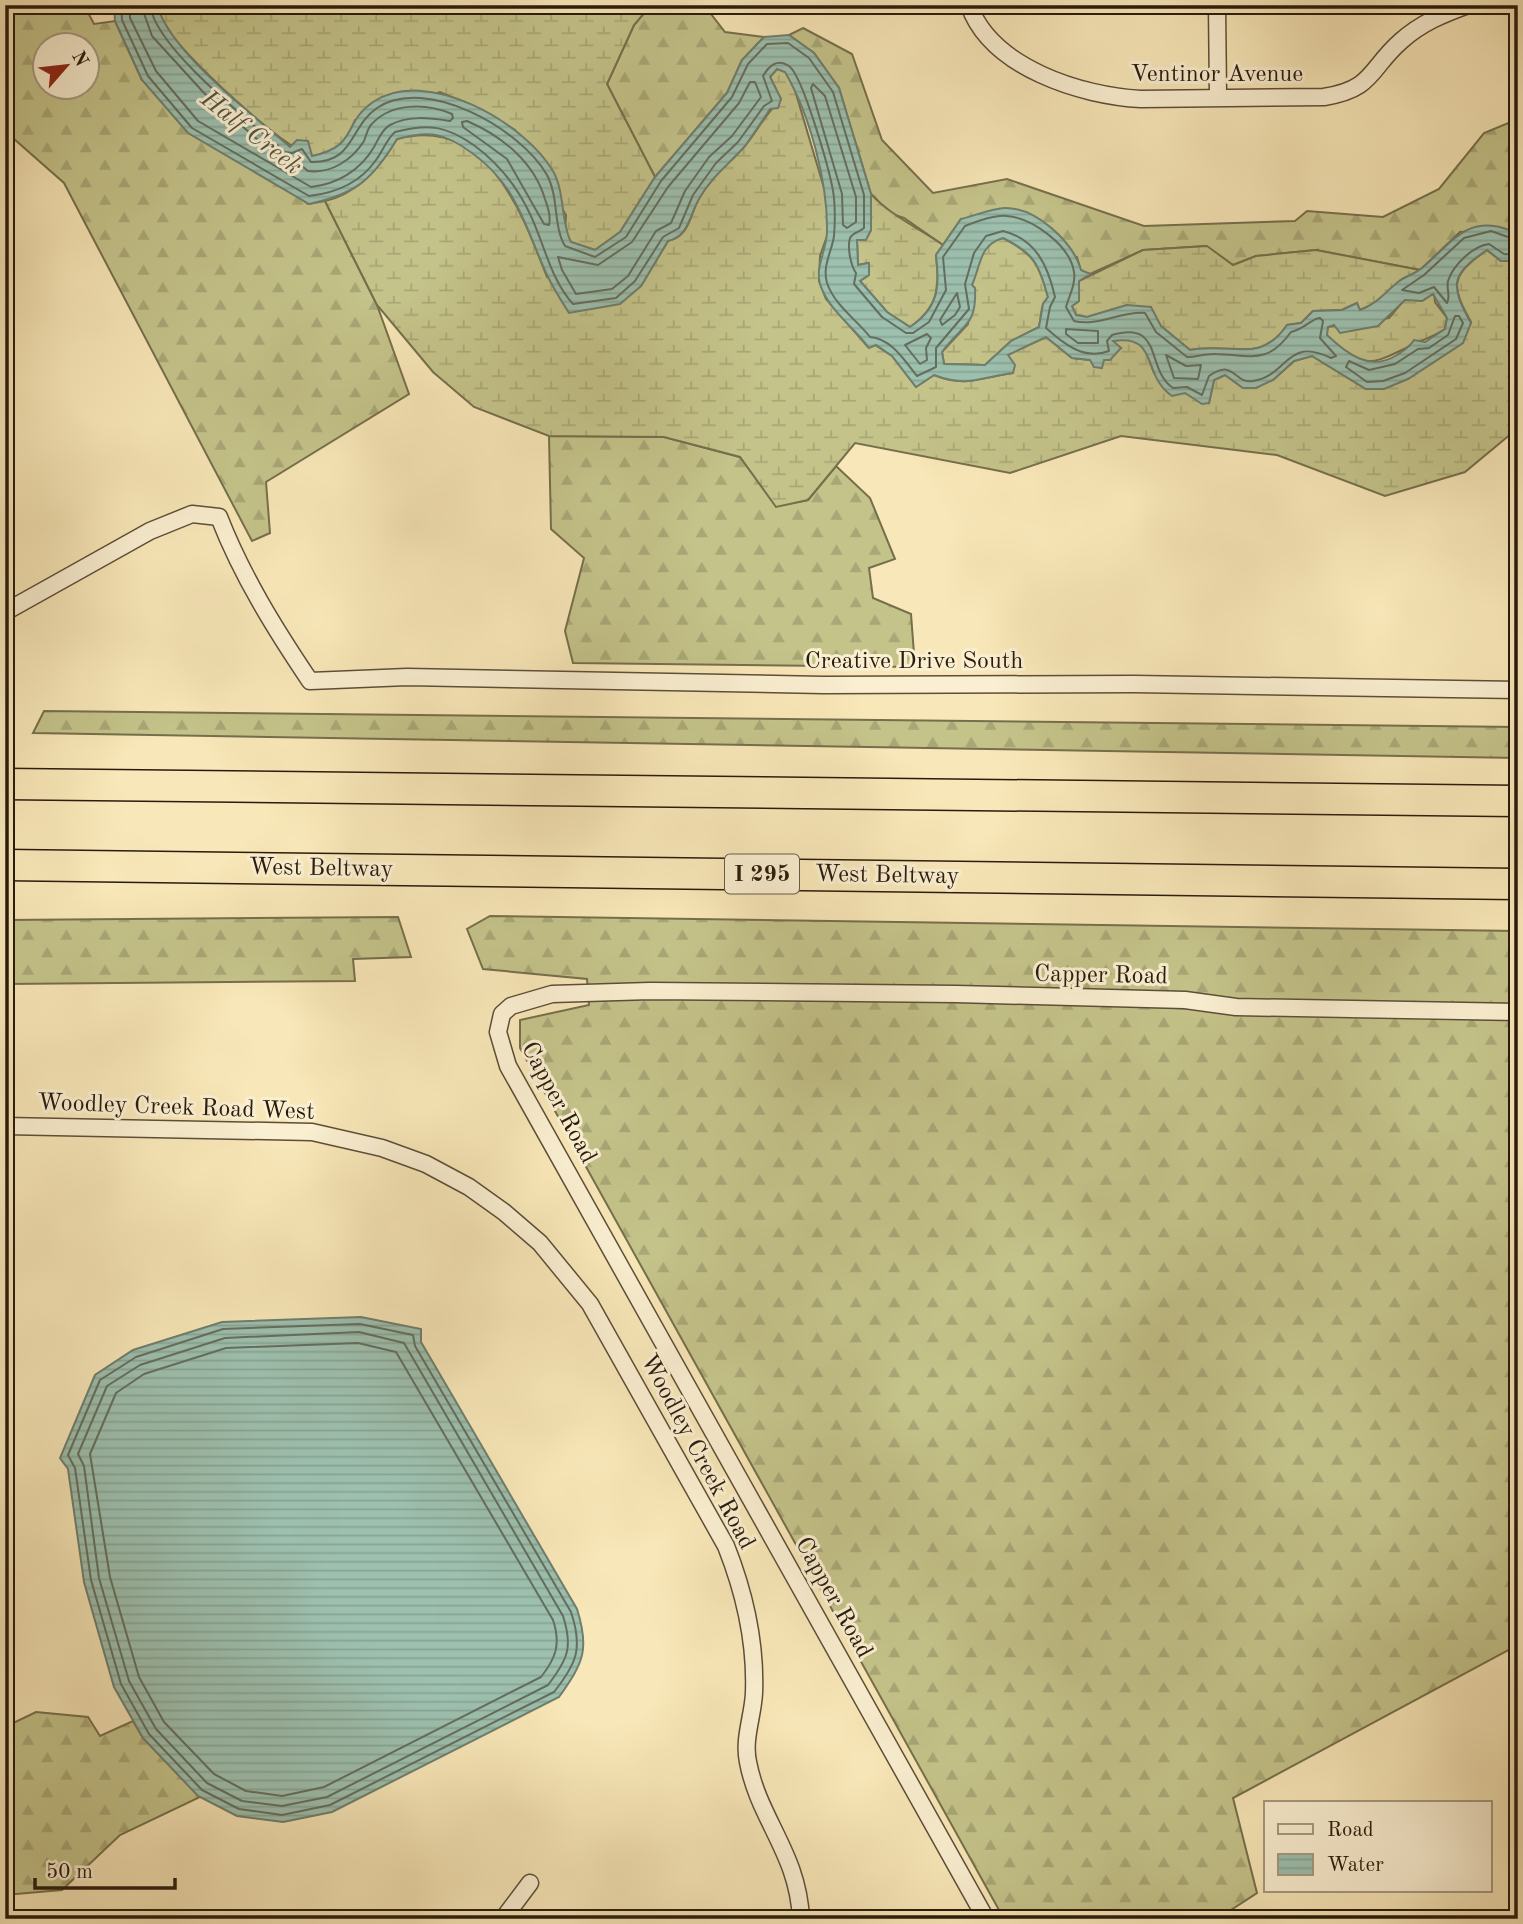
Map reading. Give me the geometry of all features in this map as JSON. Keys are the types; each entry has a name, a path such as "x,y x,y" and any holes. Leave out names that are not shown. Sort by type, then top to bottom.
{"highway":[{"path":"5,784 1518,802"},
{"name":"West Beltway","path":"5,865 1518,884"}],"street":[{"name":"Ventinor Avenue","path":"970,5 985,32 1012,57 1037,73 1074,89 1112,98 1324,97 1343,94 1359,86 1374,73 1397,44 1412,31 1429,20 1468,5"},
{"path":"1217,5 1218,96"},
{"name":"Creative Drive South","path":"5,612 150,531 192,514 219,517 231,549 272,624 310,681 407,677 824,685 1134,684 1518,690"},
{"name":"Capper Road","path":"986,1919 508,1066 498,1032 502,1014 511,1006 552,994 650,991 956,994 1065,999 1185,1000 1236,1007 1518,1012"},
{"name":"Woodley Creek Road West","path":"5,1126 312,1132 382,1147 426,1164"},
{"name":"Woodley Creek Road","path":"426,1164 469,1187 505,1212 565,1271 590,1304 726,1546 749,1617 753,1652 754,1695 747,1759 753,1786 794,1871 801,1919"},
{"path":"503,1919 530,1883"}],"green space":[{"path":"5,5 84,5 94,24 115,21 142,80 308,204 325,201 377,305 409,394 266,482 270,533 252,541 64,183 5,131"},
{"path":"157,5 651,5 634,25 607,84 655,177 620,232 595,250 571,242 565,232 566,215 515,130 484,111 440,92 355,120 340,145 328,153 313,156 282,139 211,77 173,38 164,25"},
{"path":"651,5 704,5 725,32 764,37 742,60 727,93 655,177 607,84 634,25"},
{"path":"803,28 852,54 882,140 933,193 1007,179 1144,226 1295,221 1307,211 1383,217 1439,189 1484,133 1518,119 1518,226 1509,230 1460,232 1420,270 1316,250 1256,256 1233,265 1206,246 1143,250 1090,274 1081,271 1077,257 961,219 943,245 904,218 889,213 871,194 839,88 814,53 789,35"},
{"path":"777,69 786,72 794,87 827,198 827,236 820,256 819,281 826,299 868,347 875,345 892,356 916,387 934,375 965,381 1013,373 1007,355 1046,337 1072,358 1090,360 1101,368 1104,359 1121,348 1112,341 1131,338 1143,344 1154,373 1185,393 1209,403 1214,380 1225,375 1243,388 1273,380 1294,361 1312,356 1366,389 1471,322 1457,290 1458,282 1466,267 1487,250 1501,261 1518,261 1518,428 1465,472 1385,496 1277,455 1121,436 1010,473 855,443 808,500 776,507 740,457 664,437 549,436 474,407 433,372 377,305 325,201 348,192 367,178 397,139 428,135 454,141 477,154 496,174 525,224 547,277 641,286 668,241 675,239 685,230 698,200 709,184 745,146 781,99 770,77"},
{"path":"871,194 896,215 943,245 936,255 938,277 932,304 910,327 887,312 860,281 869,275 868,263 858,265 857,239 866,239 871,230"},
{"path":"1003,238 1022,249 1034,261 1042,276 1048,297 1043,304 1039,327 1011,341 985,365 944,364 942,352 968,324 972,285 980,256 990,242"},
{"path":"1207,246 1233,265 1256,256 1316,250 1420,270 1367,307 1359,310 1357,303 1342,310 1313,311 1301,323 1287,325 1266,345 1244,350 1190,350 1161,326 1127,305 1087,317 1076,315 1072,306 1079,301 1079,281 1143,250"},
{"path":"1434,293 1435,302 1447,318 1445,329 1384,358 1375,361 1358,359 1326,335 1328,327 1389,318 1405,299 1422,301"},
{"path":"549,436 664,437 740,457 777,506 808,500 836,466 870,498 895,559 869,568 873,598 911,614 915,667 573,663 565,631 584,558 551,529"},
{"path":"44,711 1518,727 1518,758 33,733"},
{"path":"490,916 1518,931 1518,1645 1233,1798 1257,1893 1217,1919 1004,1919 520,1048 520,1020 589,1005 587,979 483,969 467,929"},
{"path":"398,917 411,957 353,959 355,981 5,984 5,920"},
{"path":"36,1712 88,1717 100,1736 133,1721 143,1738 200,1797 120,1835 62,1890 5,1895 5,1727"}],"water":[{"name":"Half Creek","path":"114,5 157,5 178,42 214,81 290,147 297,140 308,141 312,156 337,146 344,140 363,110 373,102 395,93 419,91 446,95 472,105 520,134 539,152 557,179 571,242 595,250 620,232 655,177 727,93 742,60 764,37 789,35 814,53 839,88 871,194 871,230 866,240 857,240 858,265 869,263 869,275 860,281 887,312 910,327 920,320 932,304 938,277 936,255 961,219 1004,208 1028,213 1051,228 1070,248 1081,270 1090,274 1079,281 1079,301 1072,306 1076,315 1087,317 1127,305 1151,307 1161,326 1190,350 1256,348 1277,337 1287,325 1301,323 1313,311 1342,310 1357,303 1360,310 1366,308 1401,280 1422,268 1460,234 1481,226 1509,230 1518,226 1518,261 1501,261 1487,250 1466,267 1457,282 1459,299 1471,323 1463,343 1408,379 1384,389 1366,389 1312,356 1294,361 1273,380 1256,388 1243,388 1225,375 1214,380 1209,403 1202,404 1185,393 1172,396 1162,387 1144,350 1138,344 1128,340 1113,341 1121,348 1110,360 1104,360 1102,368 1094,367 1090,360 1072,358 1046,337 1008,355 1015,365 1013,373 965,381 934,375 916,387 892,356 876,345 869,348 824,294 819,271 827,232 827,213 821,171 810,129 785,72 777,69 770,77 781,99 778,108 770,109 745,146 709,184 684,230 668,241 641,286 620,304 569,313 549,280 510,193 488,166 462,146 445,137 428,134 397,139 371,175 361,183 339,195 309,204 188,133 142,80 115,21","holes":["1003,238 1022,249 1034,261 1042,276 1048,297 1043,304 1039,327 1011,341 985,365 944,364 942,352 971,318 975,301 975,288 972,285 982,257 989,245","1433,294 1447,318 1445,329 1425,342 1414,340 1411,345 1387,360 1377,362 1359,358 1327,335 1328,327 1334,325 1340,333 1378,326 1405,300 1422,301"]},
{"path":"361,1317 421,1329 421,1342 577,1609 583,1635 582,1656 574,1675 559,1697 332,1812 283,1822 237,1816 198,1796 143,1738 114,1687 84,1582 68,1469 60,1458 95,1375 133,1350 222,1322"}]}
